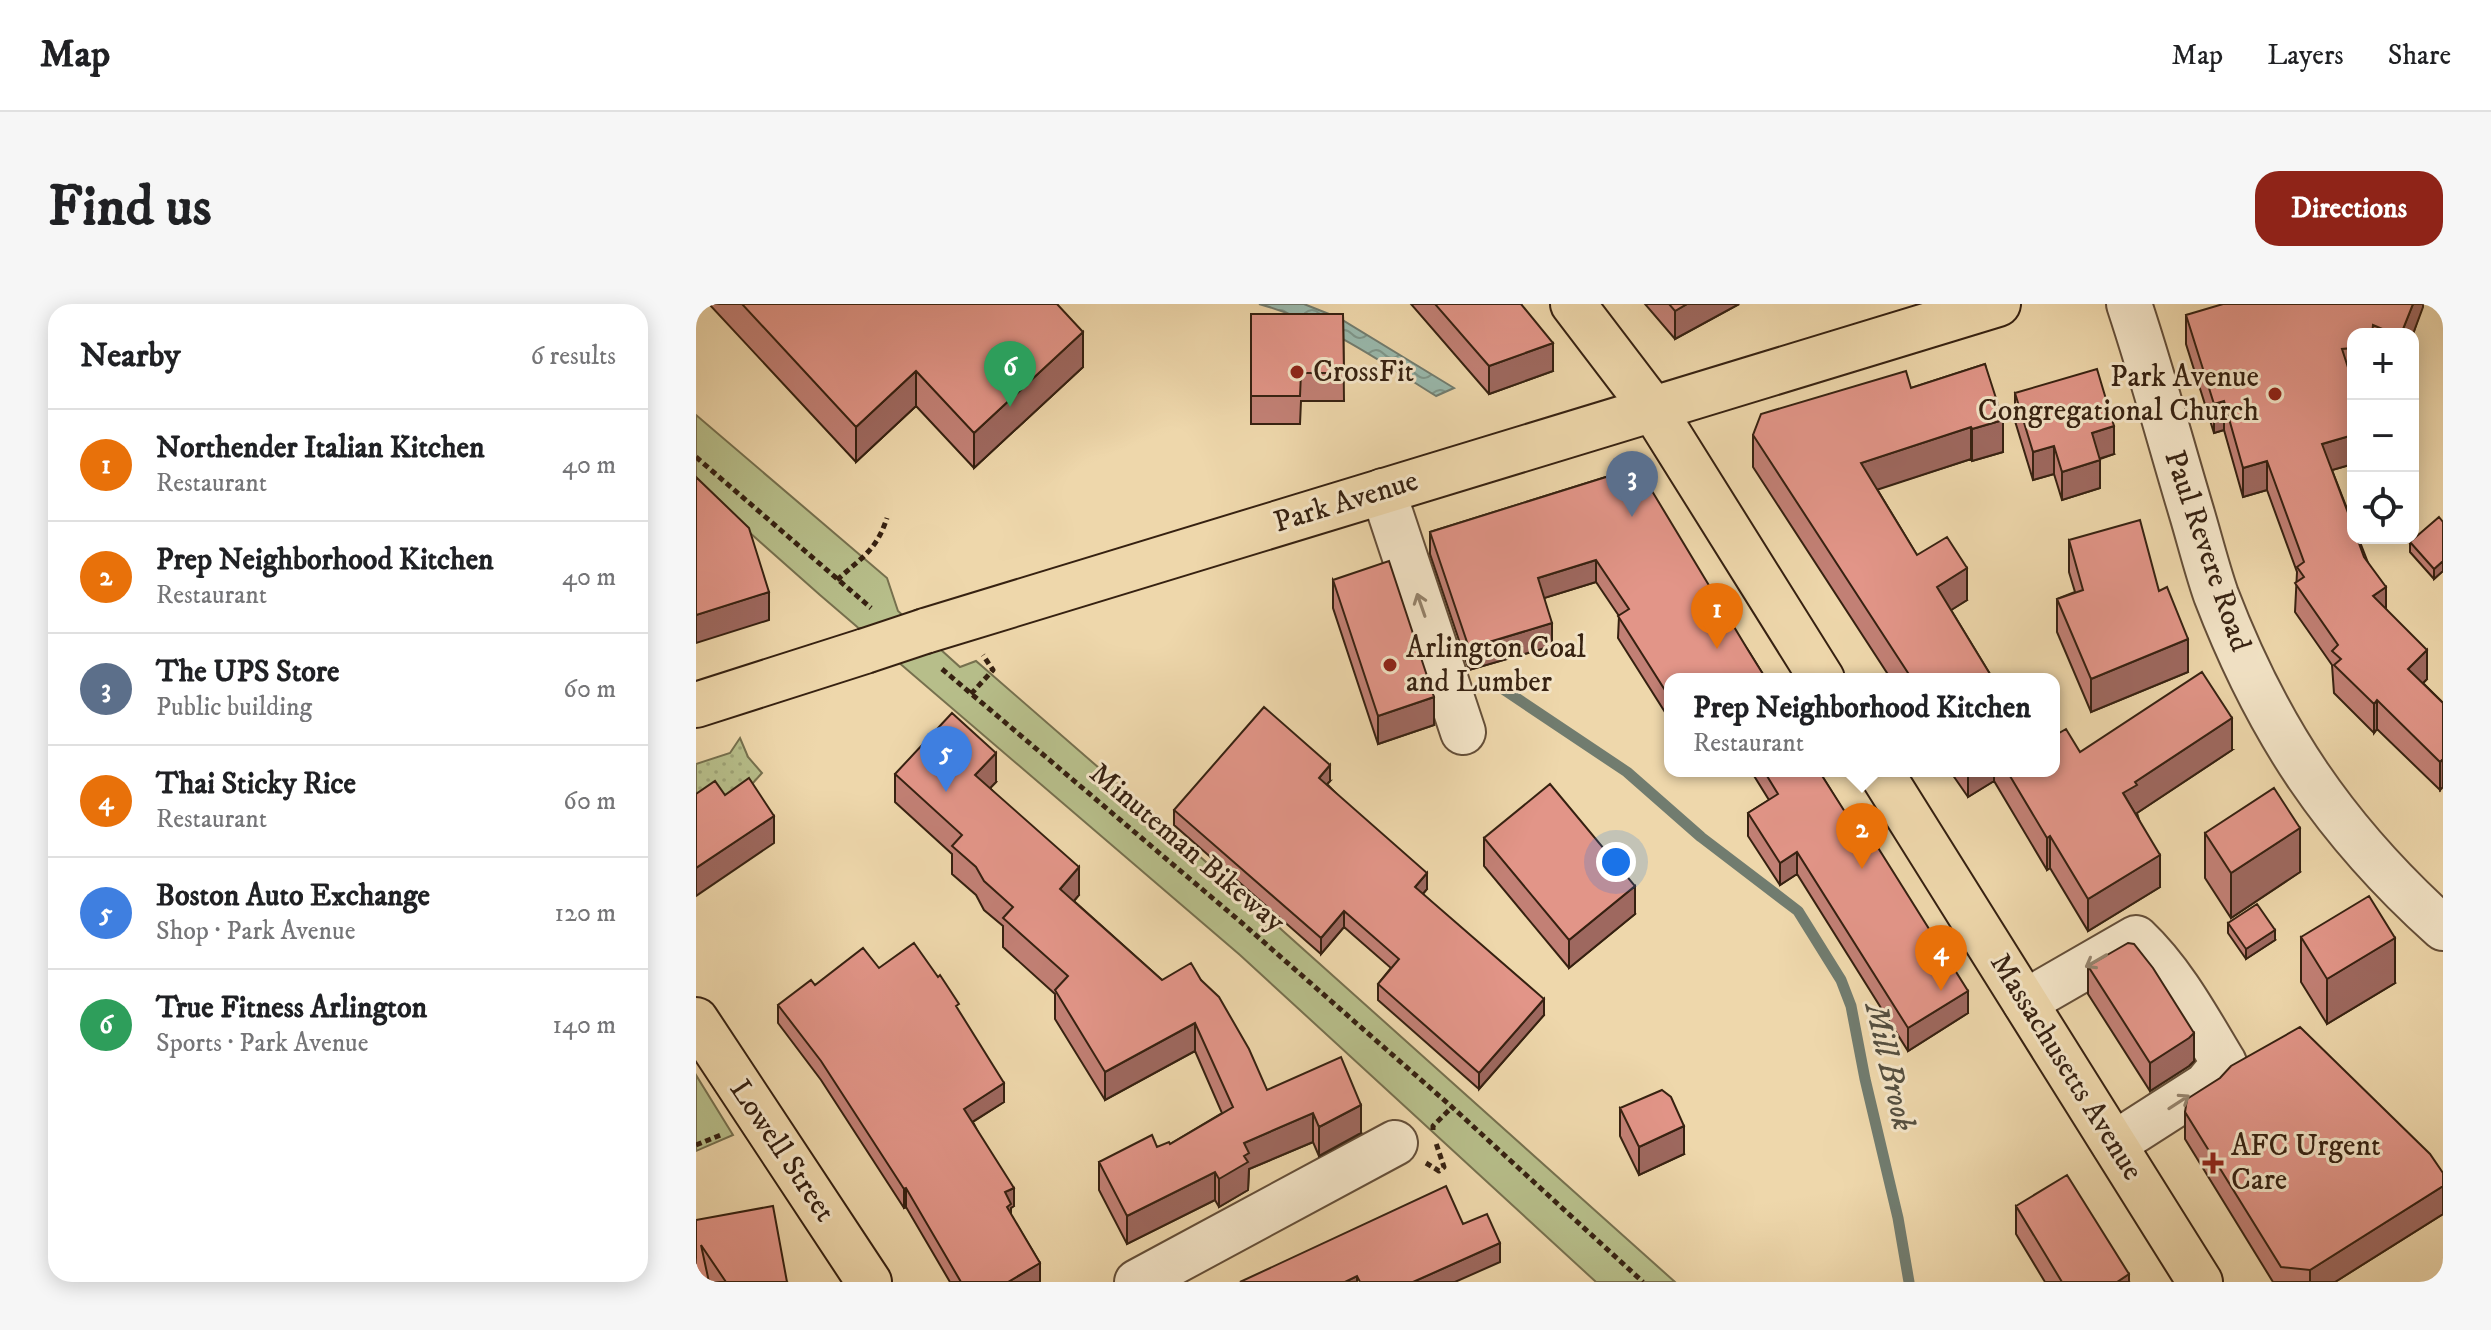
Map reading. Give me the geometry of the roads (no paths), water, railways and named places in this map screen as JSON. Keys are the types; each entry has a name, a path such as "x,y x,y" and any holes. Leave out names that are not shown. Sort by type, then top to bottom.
{"main road":[{"path":"1573,304 1653,409 1818,673"},
{"name":"Park Avenue","path":"696,705 873,634 932,648 1383,491 1998,304"},
{"name":"Massachusetts Avenue","path":"1884,777 2200,1282"},
{"name":"Lowell Street","path":"696,1020 869,1282"}],"street":[{"name":"Paul Revere Road","path":"2129,304 2215,592 2258,690 2302,769 2350,833 2403,892 2443,928"},
{"path":"1383,491 1463,732"},
{"path":"2025,1002 2136,938 2154,955 2188,1004 2224,1063 2206,1085 2114,1144"},
{"path":"1137,1282 1395,1143"}],"water":[{"path":"1259,304 1304,304 1339,318 1454,388 1436,396 1329,332"}],"waterway":[{"name":"Mill Brook","path":"1500,687 1627,772 1701,837 1798,911 1841,980 1851,1006 1909,1282"}],"place":[{"name":"CrossFit","path":"1297,372"},
{"name":"Park Avenue Congregational Church","path":"2275,394"},
{"name":"True Fitness Arlington","path":"1010,407"},
{"name":"The UPS Store","path":"1632,517"},
{"name":"Northender Italian Kitchen","path":"1717,649"},
{"name":"Arlington Coal and Lumber","path":"1390,665"},
{"name":"Boston Auto Exchange","path":"946,792"},
{"name":"Prep Neighborhood Kitchen","path":"1862,869"},
{"name":"Thai Sticky Rice","path":"1941,991"},
{"name":"AFC Urgent Care","path":"2213,1163"}]}
